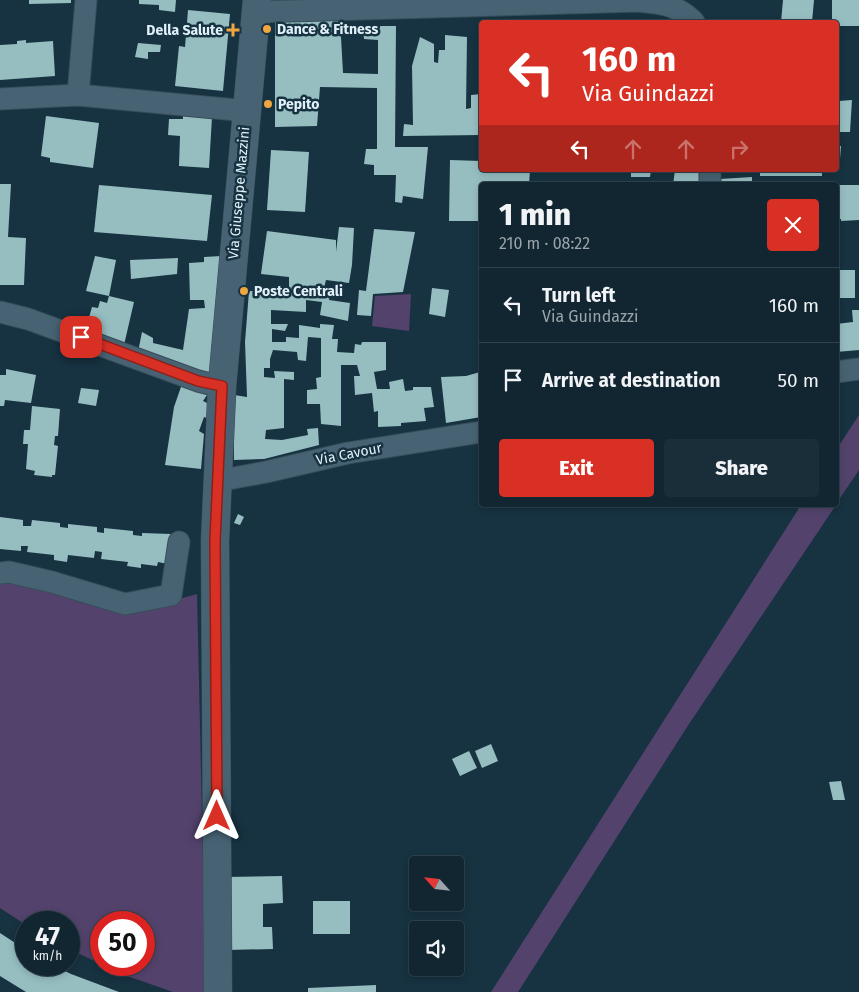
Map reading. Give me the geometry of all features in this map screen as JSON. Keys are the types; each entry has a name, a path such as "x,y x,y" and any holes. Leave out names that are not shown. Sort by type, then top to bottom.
{"main road":[{"name":"Via Giuseppe Mazzini","path":"218,992 215,541 217,481 222,386 257,6"}],"street":[{"path":"78,95 86,0"},
{"path":"257,6 638,0 663,3 685,12 692,20"},
{"path":"0,99 78,95 246,110"},
{"path":"0,312 28,319 198,381 222,386"},
{"path":"839,372 859,369"},
{"name":"Via Cavour","path":"217,481 348,453 479,432"},
{"path":"0,573 9,572 52,582 125,604 171,595 179,542"}],"shaded area":[{"path":"411,294 409,331 372,326 375,296"},
{"path":"859,415 859,470 839,500 839,445"},
{"path":"800,507 835,507 689,724 518,992 491,992"},
{"path":"0,579 175,600 197,594 206,992 173,992 128,976 155,976 155,911 90,911 90,959 80,954 80,911 15,911 15,918 0,908"}],"building":[{"path":"29,0 71,0 71,3 29,4"},
{"path":"139,0 176,0 175,12 159,10 159,5 139,4"},
{"path":"783,0 814,0 812,20 781,20"},
{"path":"832,0 859,0 859,26 839,26 839,20 832,20"},
{"path":"188,10 230,14 223,91 175,86 179,46 185,47"},
{"path":"340,19 343,73 378,74 378,40 364,39 363,26 396,26 395,147 428,147 423,199 403,196 402,203 395,202 396,175 374,175 374,165 364,164 366,149 377,149 377,88 320,87 317,126 275,127 275,21"},
{"path":"445,35 467,37 466,109 471,108 471,95 479,94 479,135 403,136 404,124 413,125 412,66 420,37 434,44 434,62 438,63 439,50 445,50"},
{"path":"26,40 26,43 53,41 55,76 0,80 0,45 17,44 17,41"},
{"path":"138,43 161,45 160,52 148,52 148,59 135,57"},
{"path":"852,100 850,132 839,132 839,101"},
{"path":"46,116 99,123 93,168 50,162 50,158 41,156"},
{"path":"183,116 212,117 209,168 179,166 180,136 168,135 169,119 183,119"},
{"path":"839,146 841,146 840,159"},
{"path":"271,150 309,152 305,212 267,210"},
{"path":"450,160 479,161 479,172 530,172 529,182 479,182 479,221 449,221"},
{"path":"631,172 651,172 650,177 631,177"},
{"path":"675,172 701,172 701,182 673,182"},
{"path":"760,172 822,172 822,176 760,176"},
{"path":"752,177 752,182 720,182 720,179"},
{"path":"0,184 11,184 8,237 26,238 24,285 0,285"},
{"path":"99,185 212,195 207,241 94,232"},
{"path":"839,185 859,185 859,220 841,221 839,219"},
{"path":"339,227 354,228 349,283 326,280 324,288 331,289 329,300 350,303 348,321 320,315 322,302 306,300 306,312 271,310 271,324 288,324 285,331 272,329 272,342 286,342 286,337 299,338 299,325 320,328 320,324 334,325 332,339 338,339 337,352 354,353 355,344 361,345 362,342 386,342 386,370 374,372 377,389 390,389 389,382 403,379 405,391 413,390 413,387 431,387 434,407 424,408 426,421 401,423 401,426 378,427 378,411 374,412 372,393 355,395 354,376 360,376 357,365 341,365 341,426 321,424 320,404 307,404 307,390 317,389 316,378 321,377 321,338 308,337 306,361 298,360 297,352 273,350 270,368 264,368 264,377 275,378 274,371 294,372 294,380 284,379 284,428 266,430 265,439 282,440 308,435 307,429 318,428 319,445 264,459 234,460 234,395 247,397 245,342 249,291 289,291 289,277 261,274 267,231 336,240 336,252"},
{"path":"374,229 415,232 403,292 373,294 371,316 357,315 359,290 366,291"},
{"path":"95,256 116,260 109,296 86,291"},
{"path":"221,256 215,376 138,352 142,332 153,338 153,343 183,350 189,309 205,308 204,300 190,300 189,263 204,262 204,257"},
{"path":"178,258 177,274 131,279 130,260"},
{"path":"839,270 855,270 855,298 839,298"},
{"path":"432,288 449,290 445,317 429,314"},
{"path":"109,296 134,302 124,345 72,328 75,323 86,328 92,307 98,308 100,301 107,303"},
{"path":"852,310 859,310 859,350 839,352 839,324 853,322"},
{"path":"6,369 36,375 31,403 5,400 4,406 0,406 0,375 6,375"},
{"path":"479,372 479,417 446,423 441,377 466,376"},
{"path":"182,384 207,395 203,401 211,405 207,418 204,417 199,431 204,434 201,469 165,465 174,407"},
{"path":"81,388 99,390 96,406 78,403"},
{"path":"32,406 60,409 58,436 55,436 54,445 58,446 55,475 52,475 52,477 34,475 35,471 26,469 28,444 23,444 24,430 30,430"},
{"path":"238,514 244,517 240,525 234,523"},
{"path":"0,517 23,520 23,526 31,526 32,520 60,523 60,527 68,528 68,524 97,527 97,532 104,533 104,528 133,531 133,535 142,536 142,533 171,534 168,564 158,562 157,566 141,564 141,568 127,566 128,562 101,559 102,552 95,551 94,558 68,555 67,562 54,560 54,555 27,552 28,546 21,546 21,551 0,549"},
{"path":"491,744 498,761 482,768 475,751"},
{"path":"469,751 477,768 460,776 452,759"},
{"path":"841,781 845,800 833,800 829,782"},
{"path":"282,876 283,903 263,904 263,927 272,927 273,949 227,950 226,877"},
{"path":"313,901 350,901 350,934 313,934"},
{"path":"0,933 15,943 15,976 76,976 119,992 26,992 0,976"},
{"path":"376,985 376,992 308,992 308,988"}],"place":[{"name":"Dance & Fitness","path":"267,29"},
{"name":"Della Salute","path":"233,30"},
{"name":"Pepito","path":"268,104"},
{"name":"Poste Centrali","path":"244,291"}],"route":[{"path":"81,337 198,381 222,386 215,541 217,816"}]}
